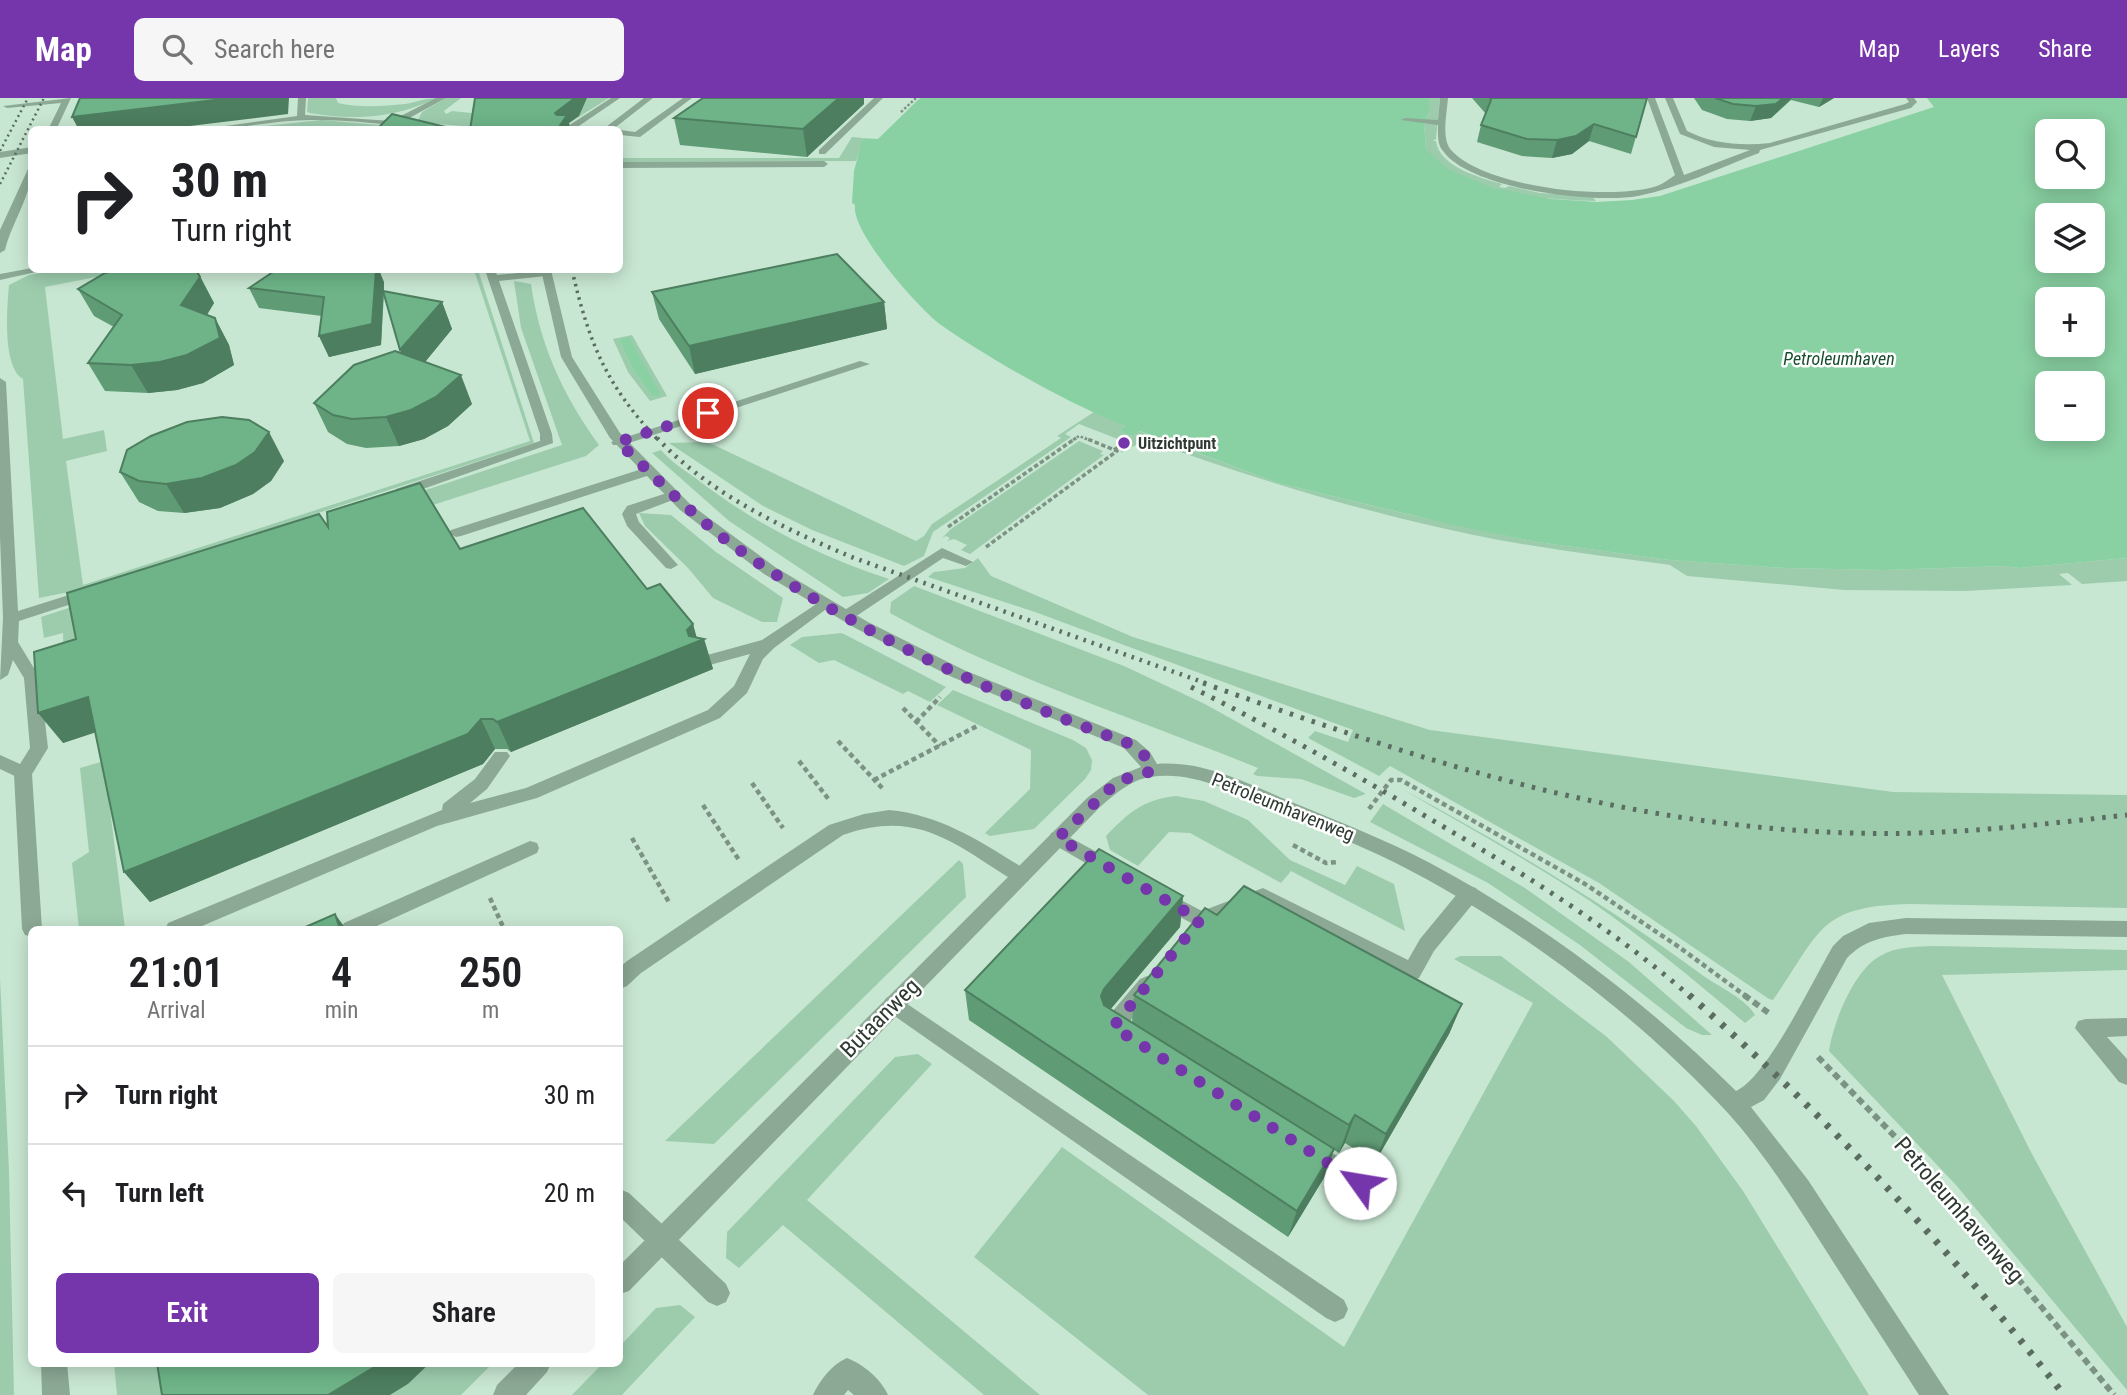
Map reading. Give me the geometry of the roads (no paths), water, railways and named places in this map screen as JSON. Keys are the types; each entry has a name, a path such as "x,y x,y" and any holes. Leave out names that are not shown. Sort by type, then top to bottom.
{"street":[{"path":"301,117 302,98"},
{"path":"394,123 442,98"},
{"path":"572,126 616,98"},
{"path":"611,126 649,98"},
{"path":"623,133 637,135 688,98"},
{"path":"1444,98 1440,122 1443,143 1450,155 1478,172 1512,184 1548,191 1602,194 1639,191 1674,182 1771,146 1909,106 1913,102 1910,98"},
{"path":"1651,98 1680,172 1674,182"},
{"path":"1670,98 1679,127 1689,136 1724,146 1771,146"},
{"path":"6,106 67,99"},
{"path":"54,126 67,99"},
{"path":"822,152 874,99"},
{"path":"232,126 301,117 424,126"},
{"path":"1405,120 1440,122"},
{"path":"0,155 28,151"},
{"path":"623,165 824,164"},
{"path":"0,250 28,180"},
{"path":"0,277 28,272"},
{"path":"382,498 546,443 491,274 509,273"},
{"path":"546,273 554,322 567,362 588,400 618,442 673,495 741,551 824,604 963,676 1130,744 1144,755 1152,771"},
{"path":"618,442 864,363"},
{"path":"0,382 11,618 0,675"},
{"path":"456,533 648,471"},
{"path":"671,565 632,523 629,514 632,509 673,495"},
{"path":"846,616 942,551 966,562"},
{"path":"11,618 109,587"},
{"path":"181,926 432,820 531,793 714,714 741,689 756,657 768,644 824,604"},
{"path":"5,644 32,678 39,748 23,774 32,926"},
{"path":"706,661 768,644"},
{"path":"432,820 481,784 500,756"},
{"path":"0,761 23,774"},
{"name":"Butaanweg","path":"623,1279 1058,838 1118,781 1152,771"},
{"name":"Petroleumhavenweg","path":"1152,771 1193,772 1231,784 1354,835 1469,894 1603,989 1689,1061 1733,1104 1800,1188 1935,1395"},
{"path":"623,978 802,853 849,825 874,818 915,818 934,824 1021,876"},
{"path":"1058,838 1124,876"},
{"path":"358,926 530,848"},
{"path":"1145,888 1200,920"},
{"path":"1183,941 1200,920 1263,896 1412,972 1427,945 1469,894"},
{"path":"1733,1104 1756,1093 1840,952 1850,942 1876,929 1920,925 2127,929"},
{"path":"1136,1042 1113,1027 1157,974"},
{"path":"894,1004 1335,1309"},
{"path":"2127,1027 2086,1028 2127,1075"},
{"path":"1290,1139 1360,1183"},
{"path":"623,1204 717,1293"},
{"path":"54,1367 56,1395"},
{"path":"507,1395 534,1367"},
{"path":"827,1395 847,1371 874,1395"}],"water":[{"name":"Petroleumhaven","path":"900,98 1429,98 1429,113 1424,124 1426,149 1447,169 1493,188 1551,199 1597,202 1632,200 1660,196 1934,107 1927,98 2127,98 2127,558 2019,568 2003,566 1884,570 1785,568 1670,560 1537,542 1278,483 1140,431 1132,436 1119,431 1125,426 1031,380 941,325 903,287 864,233 852,203 854,171 862,141"},
{"path":"629,337 661,395 653,397 633,370 619,340"}],"railway":[{"path":"0,151 28,98"},
{"path":"30,126 44,98"},
{"path":"0,184 28,129"},
{"path":"573,273 585,320 602,362 625,400 658,440"},
{"path":"657,438 701,477 724,493 827,547 1208,684"},
{"path":"1203,683 1443,763 1522,785 1685,818 1768,828 1853,833 1922,833 2127,815"},
{"path":"1191,687 1346,770 1503,863 1631,948 1691,997"},
{"path":"1689,995 1790,1089 1886,1186 1977,1288 2064,1395"}],"place":[{"name":"Uitzichtpunt","path":"1124,443"}]}
